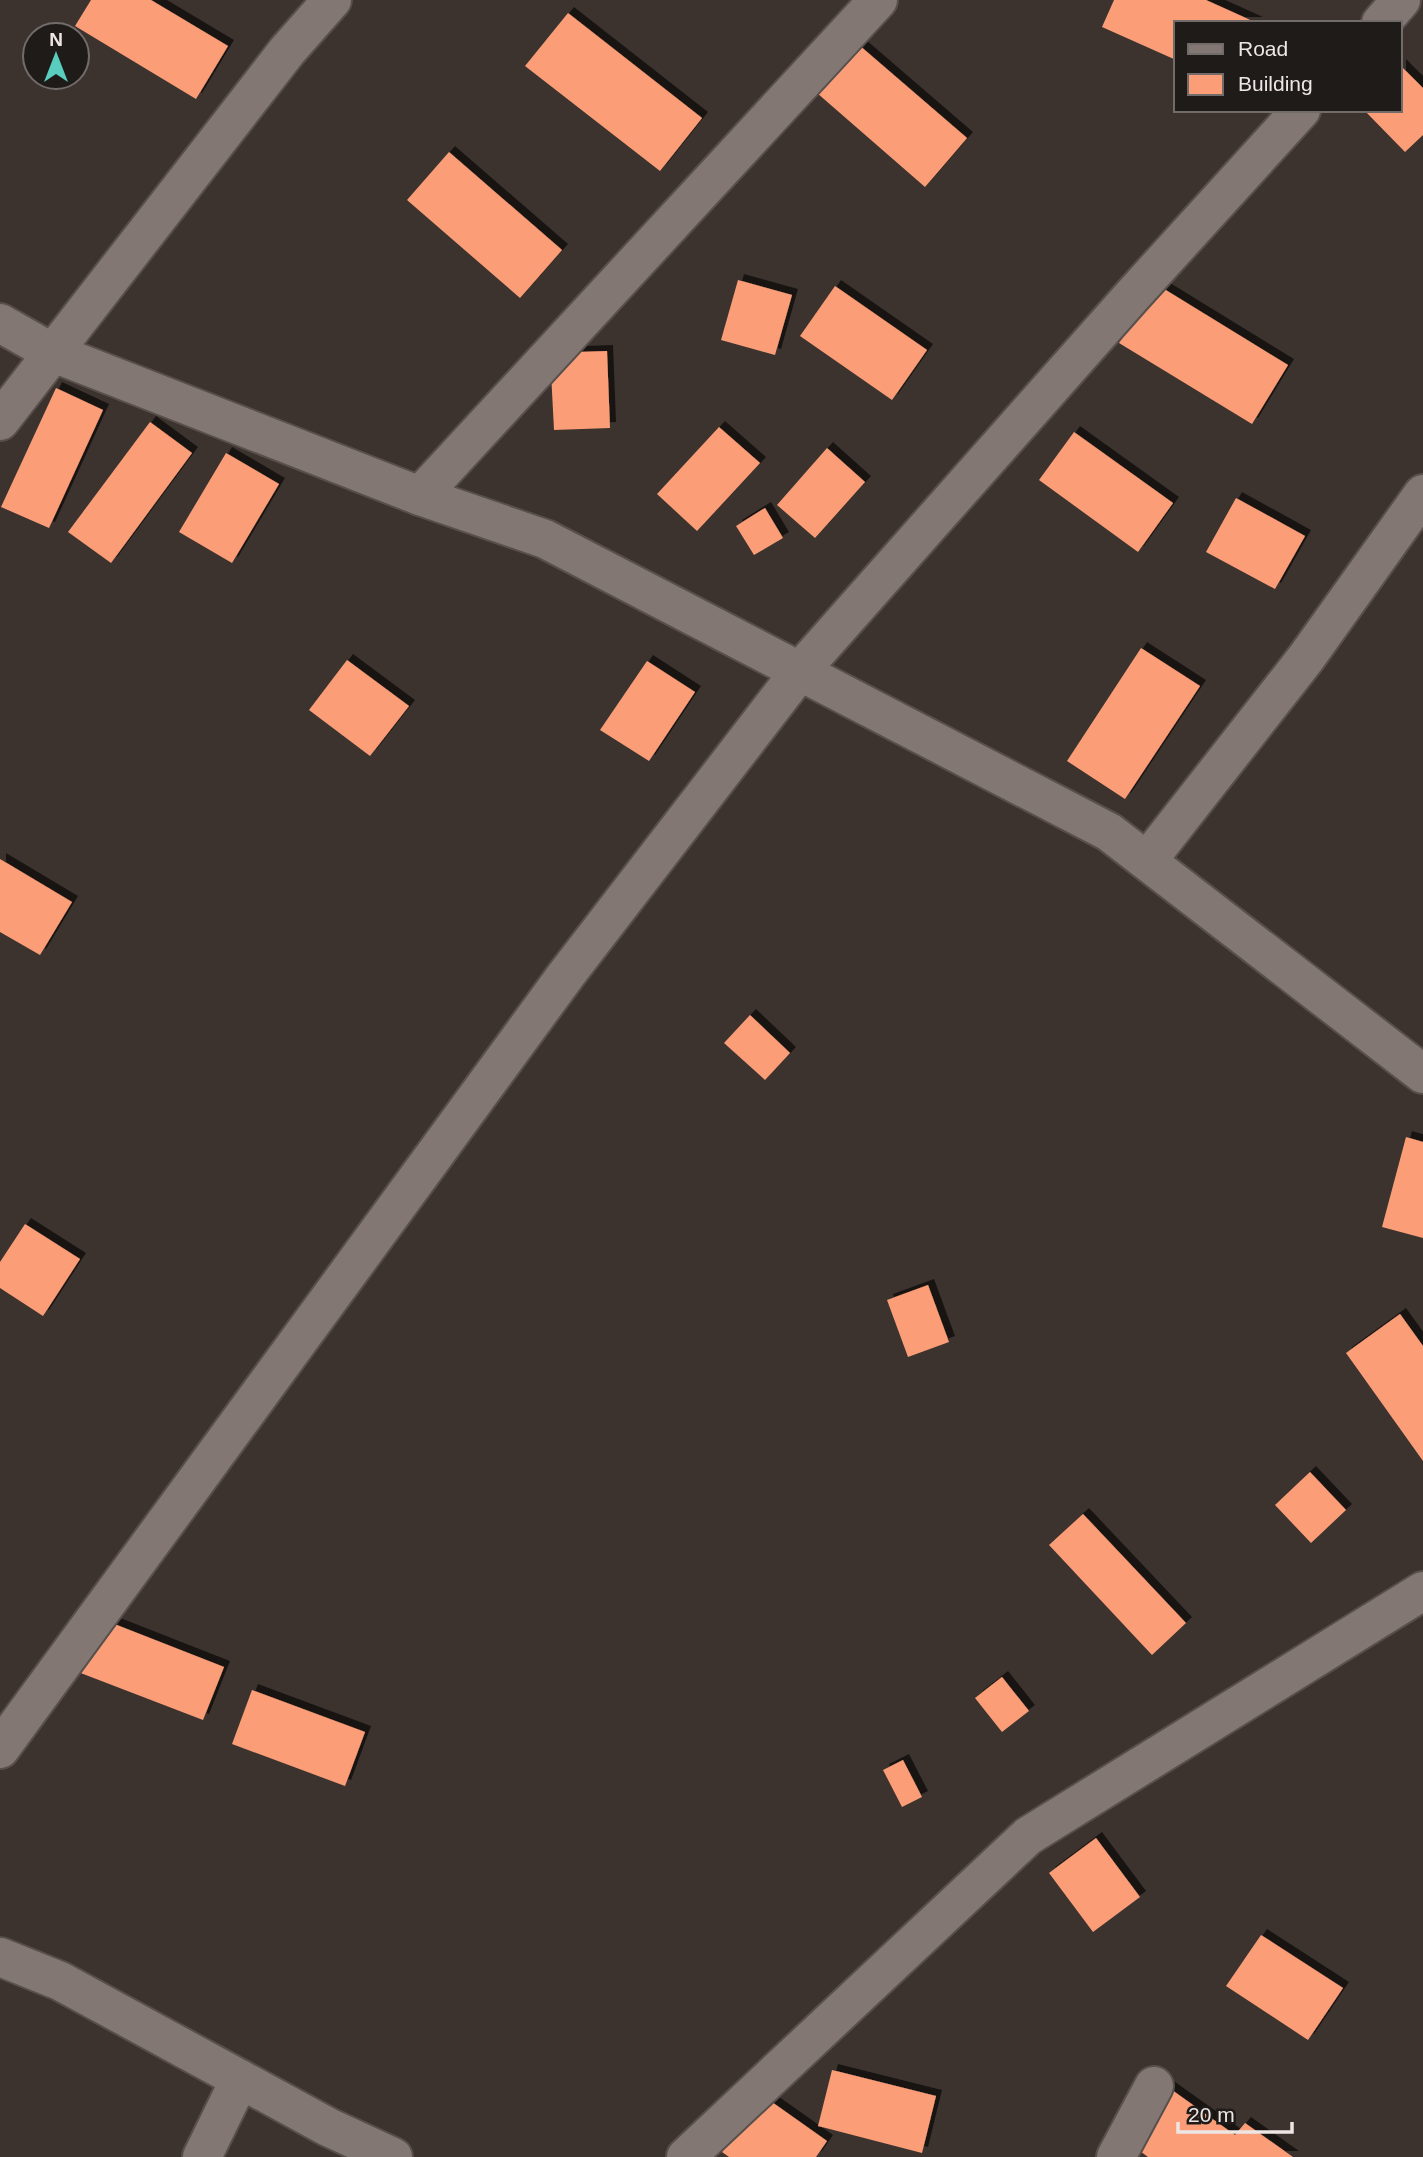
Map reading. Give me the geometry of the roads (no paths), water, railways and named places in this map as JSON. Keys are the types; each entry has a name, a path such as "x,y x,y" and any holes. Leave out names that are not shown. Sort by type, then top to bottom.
{"street":[{"path":"0,421 287,51 332,0"},
{"path":"420,496 878,0"},
{"path":"1383,21 1401,0"},
{"path":"0,1749 566,975 800,671 1132,296 1299,112"},
{"path":"0,323 51,352 420,496 545,539 1109,832 1423,1074"},
{"path":"1146,861 1306,658 1423,494"},
{"path":"686,2157 1028,1836 1423,1591"},
{"path":"0,1957 60,1981 328,2127 393,2157"},
{"path":"202,2157 240,2079"},
{"path":"1116,2157 1154,2086"}]}
